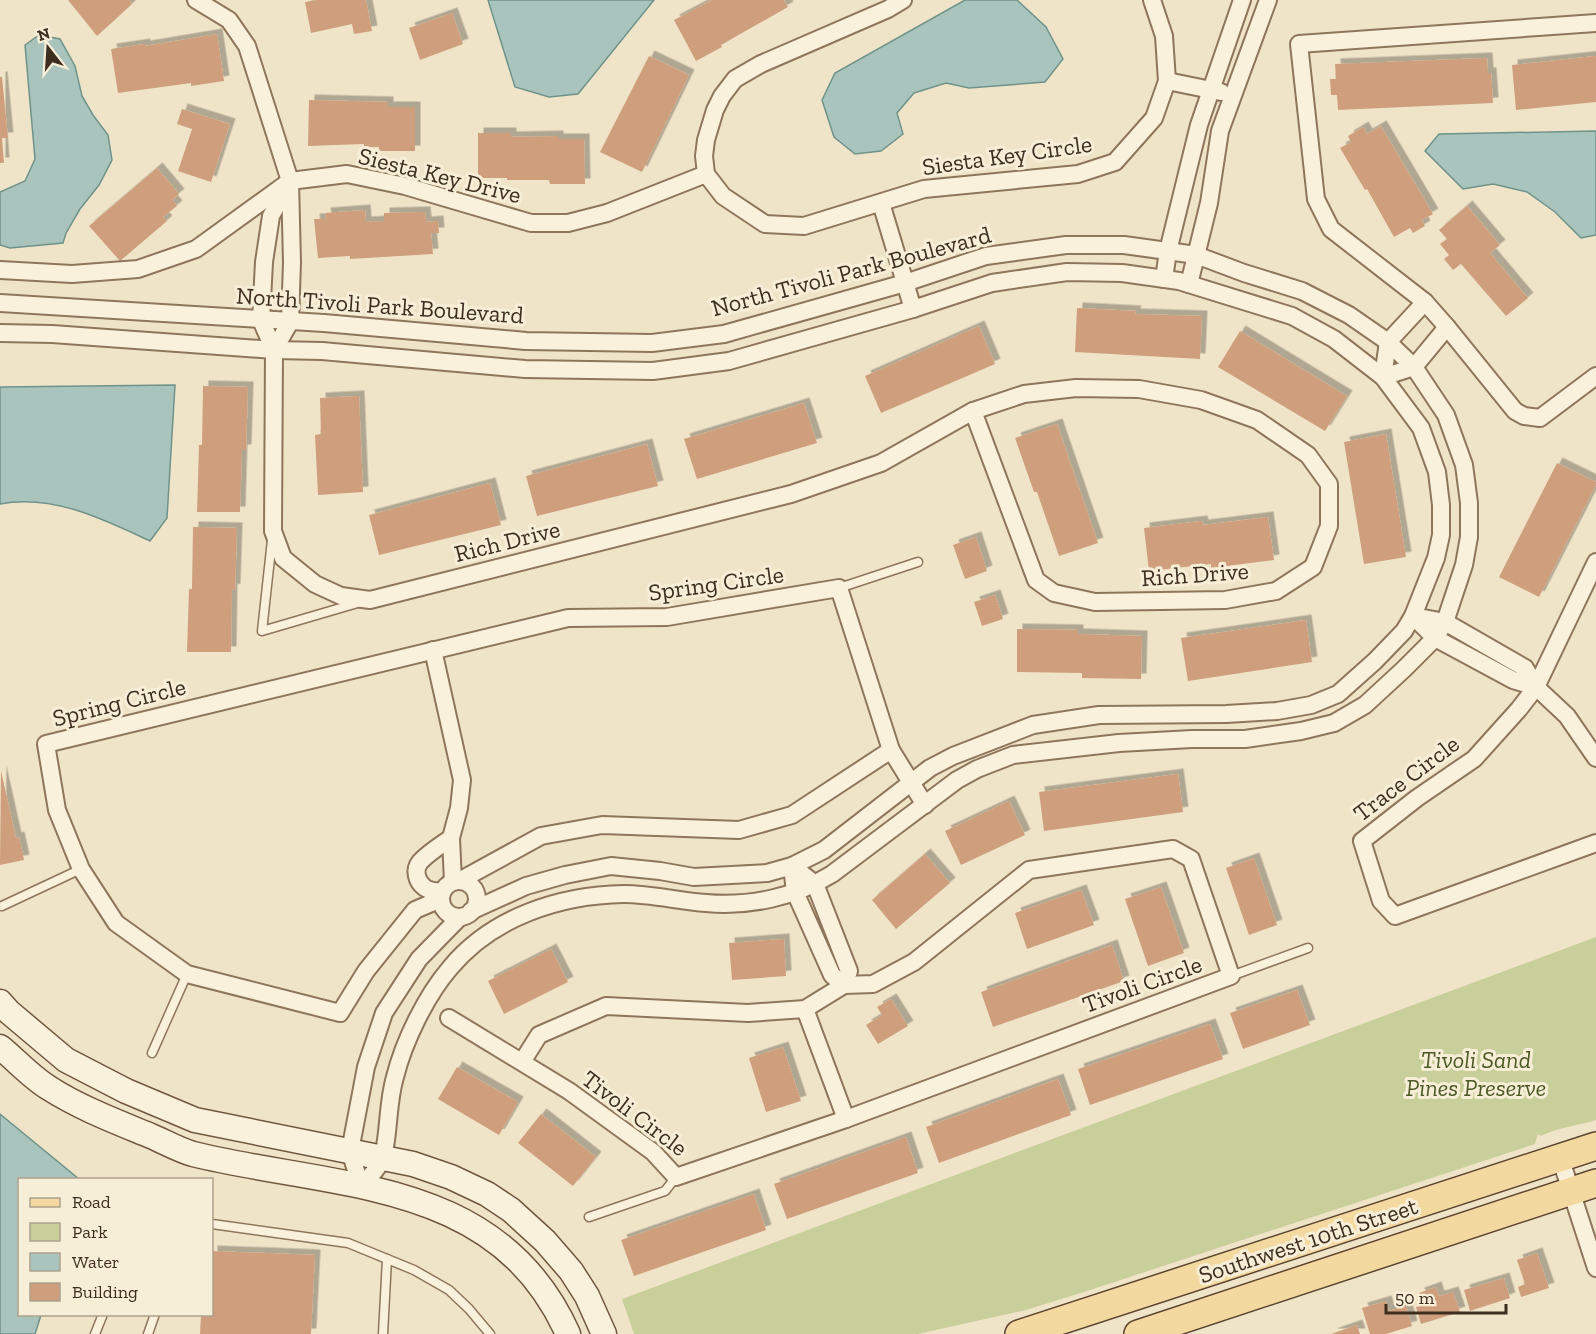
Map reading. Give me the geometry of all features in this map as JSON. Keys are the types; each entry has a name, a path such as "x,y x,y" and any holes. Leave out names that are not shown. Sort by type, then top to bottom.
{"main road":[{"name":"Southwest 10th Street","path":"1019,1334 1596,1146"},
{"name":"Southwest 10th Street","path":"1138,1334 1596,1183"}],"street":[{"path":"196,0 229,20 247,46 290,181 292,262 290,322"},
{"path":"706,174 704,156 714,110 735,80 761,64 888,9 903,0"},
{"name":"Siesta Key Circle","path":"706,174 723,196 765,224 804,226 924,189 1078,174 1115,162 1154,118 1167,81 1164,36 1152,0"},
{"path":"1164,279 1168,251 1199,125 1242,0"},
{"path":"1189,284 1209,203 1220,131 1269,0"},
{"path":"1596,23 1299,44 1316,198 1331,229 1425,302 1515,411 1524,416 1540,418 1596,376"},
{"path":"1167,81 1211,89 1232,96"},
{"name":"Siesta Key Drive","path":"0,270 72,274 138,269 196,249 290,181 346,174 405,186 531,223 568,223 606,213 706,174"},
{"path":"274,350 261,320 264,262 271,216 290,181"},
{"path":"881,203 913,309"},
{"name":"North Tivoli Park Boulevard","path":"0,303 324,323 549,341 652,343 724,334 904,283 986,256 1066,245 1124,245 1196,255 1302,291 1349,315 1388,342 1414,367 1446,415 1464,465 1468,494 1469,537 1464,565 1445,622 1436,638 1365,705 1334,723 1301,731 1245,739 1119,743 1013,755 976,769 957,780 925,806 815,884 795,892 756,902 708,903 625,894 548,904 512,920 483,937 450,967 418,1017 395,1077 383,1158"},
{"name":"North Tivoli Park Boulevard","path":"0,333 322,351 549,369 653,371 729,361 913,309 992,283 1067,272 1122,273 1189,284 1292,316 1334,339 1383,377 1421,428 1437,472 1441,505 1441,535 1436,558 1413,616 1404,631 1338,694 1311,705 1277,711 1227,714 1099,715 1033,725 953,756 930,768 824,850 792,866 768,873 694,877 611,866 526,886 466,914"},
{"path":"1425,302 1388,342 1383,377 1414,367 1447,327"},
{"path":"21,333 22,304"},
{"path":"139,340 141,312"},
{"name":"Rich Drive","path":"290,322 274,350 273,531 283,558 315,584 340,596 370,600 791,494 880,463 973,411 1024,394 1076,388 1139,389 1201,400 1257,420 1308,455 1329,484 1329,526 1313,567 1276,591 1225,600 1161,602 1095,602 1054,593 1036,580 973,411"},
{"path":"549,341 549,369"},
{"name":"Trace Circle","path":"1596,562 1536,687 1474,759 1417,798 1362,841 1381,902 1395,916 1596,843"},
{"path":"839,588 891,750 925,806"},
{"name":"Spring Circle","path":"839,588 667,618 568,618 46,744 57,810 81,869 116,923 187,974 340,1013 366,971 415,910 541,836 602,825 740,830 792,814 891,750"},
{"path":"1413,616 1445,622 1525,668 1536,687 1567,716 1596,758"},
{"path":"1413,616 1436,638 1513,680 1536,687"},
{"path":"433,650 462,780 459,808 451,838 449,889 445,911 450,915 466,914"},
{"path":"361,1186 350,1150 366,1067 384,1013 419,959 475,906 476,894 470,885 449,889 426,889 417,878 417,869 421,861 451,838"},
{"name":"Tivoli Circle","path":"449,1018 569,1091 653,1152 676,1177 846,1119 1231,976 1191,859 1173,849 1029,870 914,962 873,984 844,985 805,1009 748,1013 606,1006 539,1035 522,1062"},
{"path":"792,866 815,884 849,971 844,985 832,975 795,892 792,866"},
{"path":"466,914 483,937"},
{"path":"0,1002 66,1060 126,1091 195,1120 413,1164 451,1177 486,1194 511,1210 545,1241 571,1271 587,1296 604,1334"},
{"path":"805,1009 846,1119"},
{"path":"0,1047 48,1087 112,1120 191,1153 361,1186 426,1203 452,1214 478,1228 523,1265 549,1299 568,1334"},
{"path":"361,1186 383,1158"},
{"path":"1560,1158 1596,1268"}],"lane":[{"path":"273,531 262,631 370,600"},
{"path":"839,588 918,562"},
{"path":"2,906 81,869"},
{"path":"1231,976 1308,948"},
{"path":"153,1053 187,974"},
{"path":"589,1217 665,1191 676,1177"},
{"path":"213,1224 348,1243 414,1270 449,1290 490,1334"},
{"path":"383,1334 387,1259"},
{"path":"96,1334 102,1316"},
{"path":"148,1334 154,1316"}],"green space":[{"name":"Tivoli Sand Pines Preserve","path":"1596,937 1596,1120 1541,1136 1538,1134 1535,1144 1026,1310 918,1334 634,1334 622,1299"}],"water":[{"path":"488,0 654,0 578,94 549,97 515,87"},
{"path":"965,0 1017,0 1046,27 1063,59 1045,82 969,88 946,83 914,93 897,113 903,134 881,151 855,154 834,137 822,100 835,73"},
{"path":"39,35 60,39 75,66 82,96 108,135 112,160 99,185 80,209 63,243 10,248 0,245 0,192 25,181 35,159 25,45"},
{"path":"1596,131 1596,235 1581,238 1555,212 1527,192 1493,184 1463,189 1425,151 1439,134"},
{"path":"175,385 167,518 150,541 96,517 58,506 39,502 0,504 0,387"},
{"path":"0,1114 78,1178 18,1178 18,1316 41,1316 35,1334 0,1334"}],"building":[{"path":"68,0 129,0 132,4 97,36"},
{"path":"366,0 372,31 354,34 352,24 311,33 305,2"},
{"path":"712,0 784,0 788,7 696,61 674,20"},
{"path":"452,13 463,44 420,60 409,28"},
{"path":"217,34 224,81 118,93 111,49"},
{"path":"649,56 689,75 642,172 600,152"},
{"path":"1596,56 1596,102 1516,110 1512,65"},
{"path":"1487,58 1488,73 1491,73 1493,103 1338,110 1337,95 1331,95 1330,79 1336,79 1335,64"},
{"path":"0,77 2,77 8,138 2,138 4,163 0,163"},
{"path":"309,100 388,102 388,107 415,107 415,151 379,151 379,147 364,147 364,144 308,146"},
{"path":"182,109 230,124 211,182 178,171 192,129 177,124"},
{"path":"1381,126 1433,214 1422,220 1425,226 1413,233 1410,228 1394,237 1367,189 1365,190 1340,148 1351,142 1348,136 1363,127 1367,134"},
{"path":"478,133 511,133 511,137 558,136 558,139 584,139 585,184 550,184 549,180 478,178"},
{"path":"157,168 179,194 172,200 177,206 163,217 167,221 120,261 89,226"},
{"path":"1467,206 1500,245 1490,253 1528,298 1506,316 1461,264 1453,270 1444,259 1449,255 1440,244 1447,239 1439,230"},
{"path":"365,210 366,222 384,221 384,213 425,212 426,222 438,221 439,233 431,233 433,254 350,259 350,256 318,258 314,219 326,219 325,213"},
{"path":"1077,308 1136,311 1135,314 1202,316 1200,359 1075,352"},
{"path":"979,326 995,364 881,413 865,376"},
{"path":"1240,331 1347,396 1325,431 1218,367"},
{"path":"203,386 248,387 246,450 242,450 240,512 197,512 199,445 202,445"},
{"path":"359,396 363,492 318,495 315,435 321,434 320,398"},
{"path":"804,403 817,443 697,479 684,439"},
{"path":"1057,424 1098,543 1059,556 1015,438"},
{"path":"1386,434 1406,557 1364,564 1344,442"},
{"path":"647,444 658,486 537,516 526,476"},
{"path":"1557,463 1596,482 1596,485 1539,597 1499,577"},
{"path":"490,483 501,525 379,555 369,515"},
{"path":"1268,517 1274,560 1211,568 1211,564 1149,571 1144,528 1202,521 1203,525"},
{"path":"193,527 237,528 235,590 232,589 231,652 187,652 189,589 192,589"},
{"path":"976,537 987,571 965,579 953,545"},
{"path":"995,595 1003,619 982,626 974,602"},
{"path":"1306,620 1312,662 1188,681 1181,638"},
{"path":"1017,629 1078,630 1078,634 1142,636 1141,679 1082,678 1082,673 1017,672"},
{"path":"1,771 16,838 19,837 24,860 0,865"},
{"path":"1178,774 1183,812 1044,831 1039,792"},
{"path":"1009,801 1025,835 961,865 945,831"},
{"path":"925,854 950,883 896,929 872,900"},
{"path":"1254,858 1277,925 1249,935 1226,868"},
{"path":"1161,887 1184,953 1148,966 1125,899"},
{"path":"1081,890 1094,925 1027,949 1015,913"},
{"path":"784,939 786,976 732,980 729,943"},
{"path":"1112,945 1124,981 993,1027 981,992"},
{"path":"551,949 568,982 504,1014 488,981"},
{"path":"1297,990 1310,1025 1243,1049 1230,1013"},
{"path":"891,999 908,1026 878,1044 866,1025 882,1015 877,1007"},
{"path":"1210,1024 1223,1059 1090,1105 1078,1069"},
{"path":"783,1047 801,1101 766,1112 749,1058"},
{"path":"457,1067 518,1102 499,1135 438,1099"},
{"path":"1058,1079 1071,1115 939,1163 926,1127"},
{"path":"541,1114 596,1157 573,1186 518,1143"},
{"path":"906,1137 918,1173 787,1219 774,1184"},
{"path":"754,1194 766,1230 634,1276 621,1240"},
{"path":"213,1251 315,1255 311,1334 200,1334 201,1316 213,1316"},
{"path":"1537,1253 1549,1288 1521,1297 1518,1287 1525,1284 1517,1260"},
{"path":"1504,1278 1510,1298 1470,1311 1464,1290"},
{"path":"1436,1287 1439,1296 1453,1292 1460,1312 1421,1324 1416,1307 1423,1305 1419,1293"},
{"path":"1386,1301 1389,1311 1406,1306 1412,1326 1386,1334 1370,1334 1362,1308"},
{"path":"1357,1325 1360,1334 1331,1334"}]}
